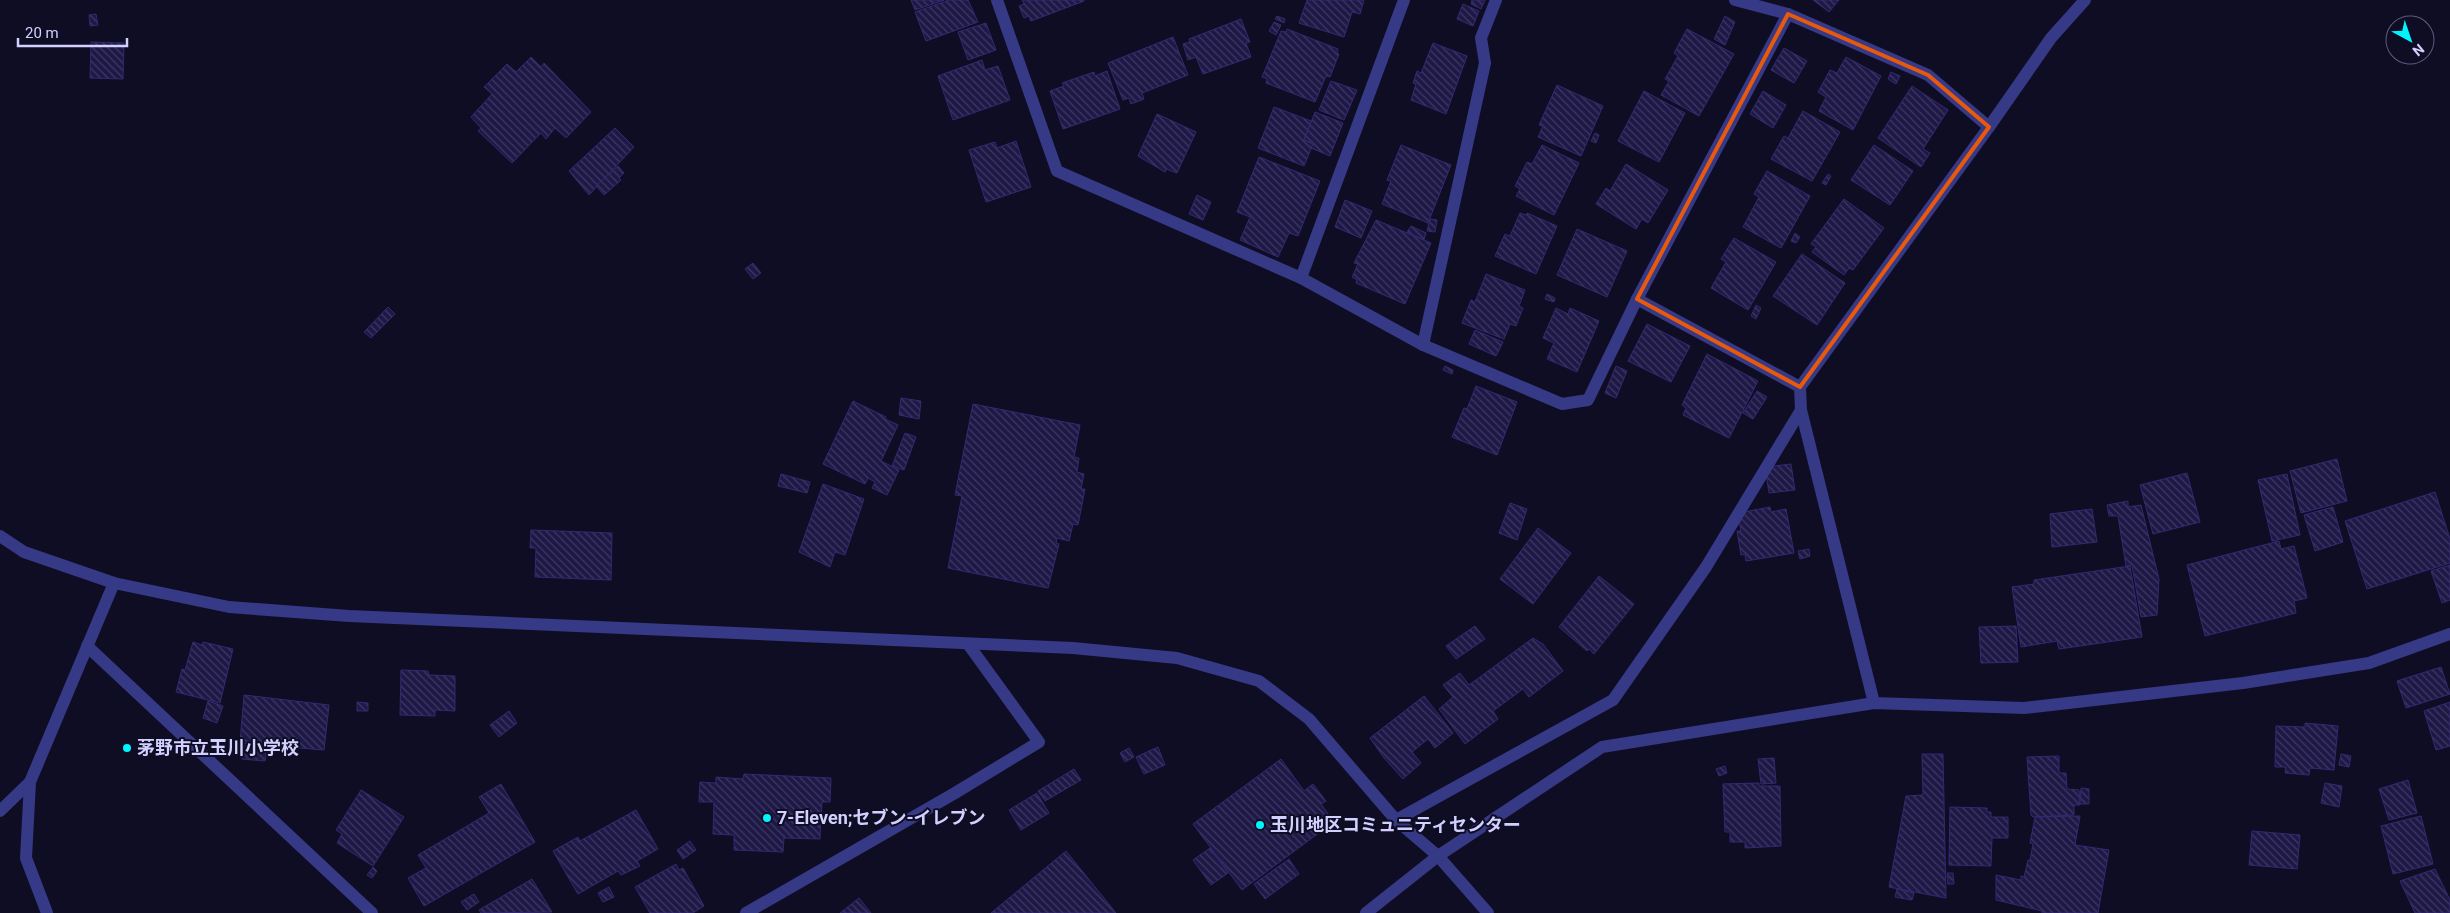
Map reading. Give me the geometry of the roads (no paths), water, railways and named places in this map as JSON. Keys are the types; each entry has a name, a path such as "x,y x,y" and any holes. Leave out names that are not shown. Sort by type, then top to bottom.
{"street":[{"path":"997,0 1057,171 1300,278 1423,345 1562,404 1588,400 1637,299 1788,14"},
{"path":"1300,278 1404,0"},
{"path":"1423,345 1485,63 1481,38 1496,0"},
{"path":"1735,0 1788,14 1928,75 1989,127"},
{"path":"1874,703 1801,410 1800,387 1989,127 2051,38 2085,0"},
{"path":"1637,299 1800,387"},
{"path":"1396,820 1613,700 1706,567 1801,410"},
{"path":"0,536 24,552 114,583 229,607 349,616 1073,648 1177,658 1259,681 1309,719 1396,820 1438,856 1488,913"},
{"path":"47,913 26,858 30,782 114,583"},
{"path":"1366,913 1438,856 1602,748 1874,703 2024,708 2243,683 2369,663 2450,634"},
{"path":"746,913 955,793 1039,742 968,644"},
{"path":"87,646 372,913"},
{"path":"0,812 30,782"}],"place":[{"name":"茅野市立玉川小学校","path":"127,748"},
{"name":"7-Eleven;セブン-イレブン","path":"767,818"},
{"name":"玉川地区コミュニティセンター","path":"1260,825"}]}
